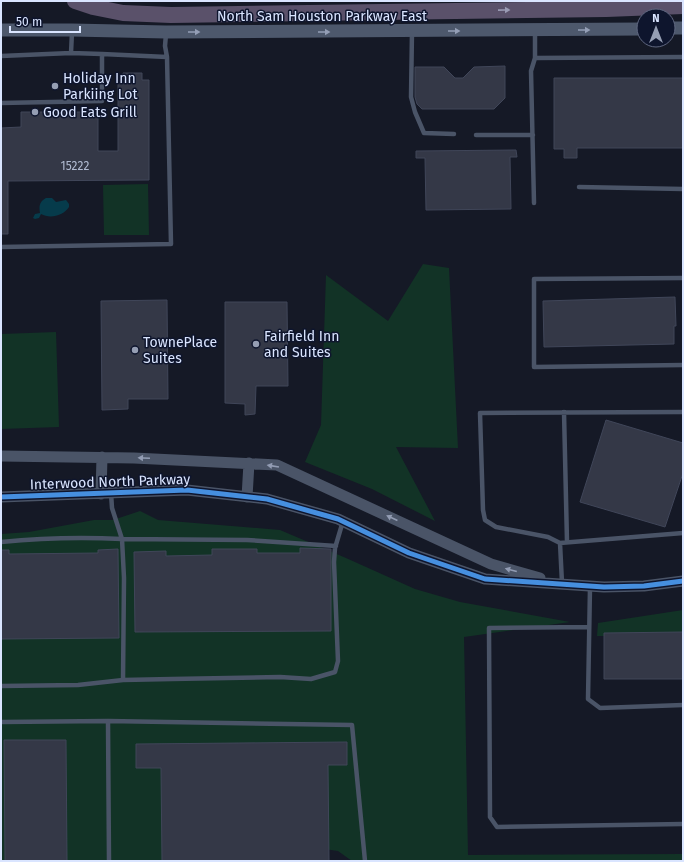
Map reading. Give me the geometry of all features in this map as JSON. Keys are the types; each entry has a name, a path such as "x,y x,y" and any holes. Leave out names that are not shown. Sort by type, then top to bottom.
{"highway":[{"path":"75,1 93,7 123,13 171,15 606,9 683,6"}],"main road":[{"name":"North Sam Houston Parkway East","path":"1,30 166,32 636,29"}],"street":[{"name":"Interwood North Parkway","path":"1,456 102,457 277,465 491,564 562,584"},
{"path":"102,457 106,494"},
{"path":"247,497 249,463"},
{"name":"Interwood North Parkway","path":"1,497 187,490 267,499 343,521 409,553 485,579 604,588 644,586 683,580"}],"lane":[{"path":"71,53 72,30"},
{"path":"534,203 532,71 535,58 535,30"},
{"path":"412,31 411,97 421,127 424,133 454,134"},
{"path":"1,247 170,244 167,57 165,46 166,32"},
{"path":"1,56 71,53 167,57"},
{"path":"1,103 102,101 102,54"},
{"path":"535,58 683,56"},
{"path":"476,135 533,135"},
{"path":"579,187 683,189"},
{"path":"683,278 534,279 534,367 683,365"},
{"path":"564,412 567,542"},
{"path":"683,412 480,413 483,510 485,520 496,526 548,537 560,543 683,533"},
{"path":"106,494 122,539 124,578 124,680"},
{"path":"1,686 78,685 124,680 280,677 311,679 336,672 338,661 334,562 336,546 343,521"},
{"path":"1,542 43,539 247,540 336,546"},
{"path":"560,543 562,584"},
{"path":"590,587 588,627 588,699 600,708 683,705"},
{"path":"588,627 489,628 490,817 497,827 683,824"},
{"path":"1,722 108,721 352,725 365,861"},
{"path":"108,721 109,861"}],"green space":[{"path":"148,184 149,235 104,235 103,185"},
{"path":"423,264 449,268 458,448 396,447 435,521 372,489 305,462 321,425 326,275 388,321"},
{"path":"56,332 59,427 1,429 1,334"},
{"path":"140,511 158,520 280,530 415,589 460,602 570,622 464,637 468,855 683,854 683,861 352,861 338,851 303,846 273,861 1,861 1,534 29,532 94,520 113,520"},
{"path":"683,610 683,636 597,636 598,623"}],"water":[{"path":"46,198 52,198 56,202 66,200 69,207 63,213 56,216 45,216 41,214 39,218 33,218 35,214 40,213 40,204"}],"building":[{"path":"505,66 505,98 494,109 422,109 417,104 415,97 415,67 444,67 455,78 463,78 474,67"},
{"path":"123,73 142,73 142,80 149,80 149,180 8,181 8,234 1,234 1,128 21,127 21,112 98,112 98,151 118,151 118,80 123,80"},
{"path":"554,78 683,78 683,148 577,148 577,158 564,158 564,149 554,149"},
{"path":"516,150 517,157 510,157 511,209 426,210 425,158 416,158 416,151"},
{"path":"675,297 676,326 674,326 674,344 544,347 543,301"},
{"name":"TownePlace Suites","path":"167,300 168,399 128,399 128,409 102,410 101,301"},
{"name":"Fairfield Inn and Suites","path":"225,302 287,302 288,386 256,386 255,414 245,415 245,404 225,403"},
{"path":"606,420 683,443 683,473 665,527 580,502"},
{"path":"300,548 331,549 331,631 135,632 134,552 166,551 166,556 212,555 212,549 257,549 257,553 300,553"},
{"path":"118,549 119,638 1,639 1,550 9,550 9,554 98,553 98,550"},
{"path":"683,632 683,679 604,679 604,633"},
{"path":"4,740 66,740 67,861 5,861"},
{"path":"347,742 347,765 328,765 329,861 162,861 161,768 136,768 136,744"}],"cycle path":[{"path":"1,497 187,490 267,499 338,519 409,553 485,579 604,587 644,586 683,581"}],"place":[{"name":"Holiday Inn Parkiing Lot","path":"55,86"},
{"name":"Good Eats Grill","path":"35,112"},
{"name":"Fairfield Inn and Suites","path":"256,344"},
{"name":"TownePlace Suites","path":"135,350"}]}
